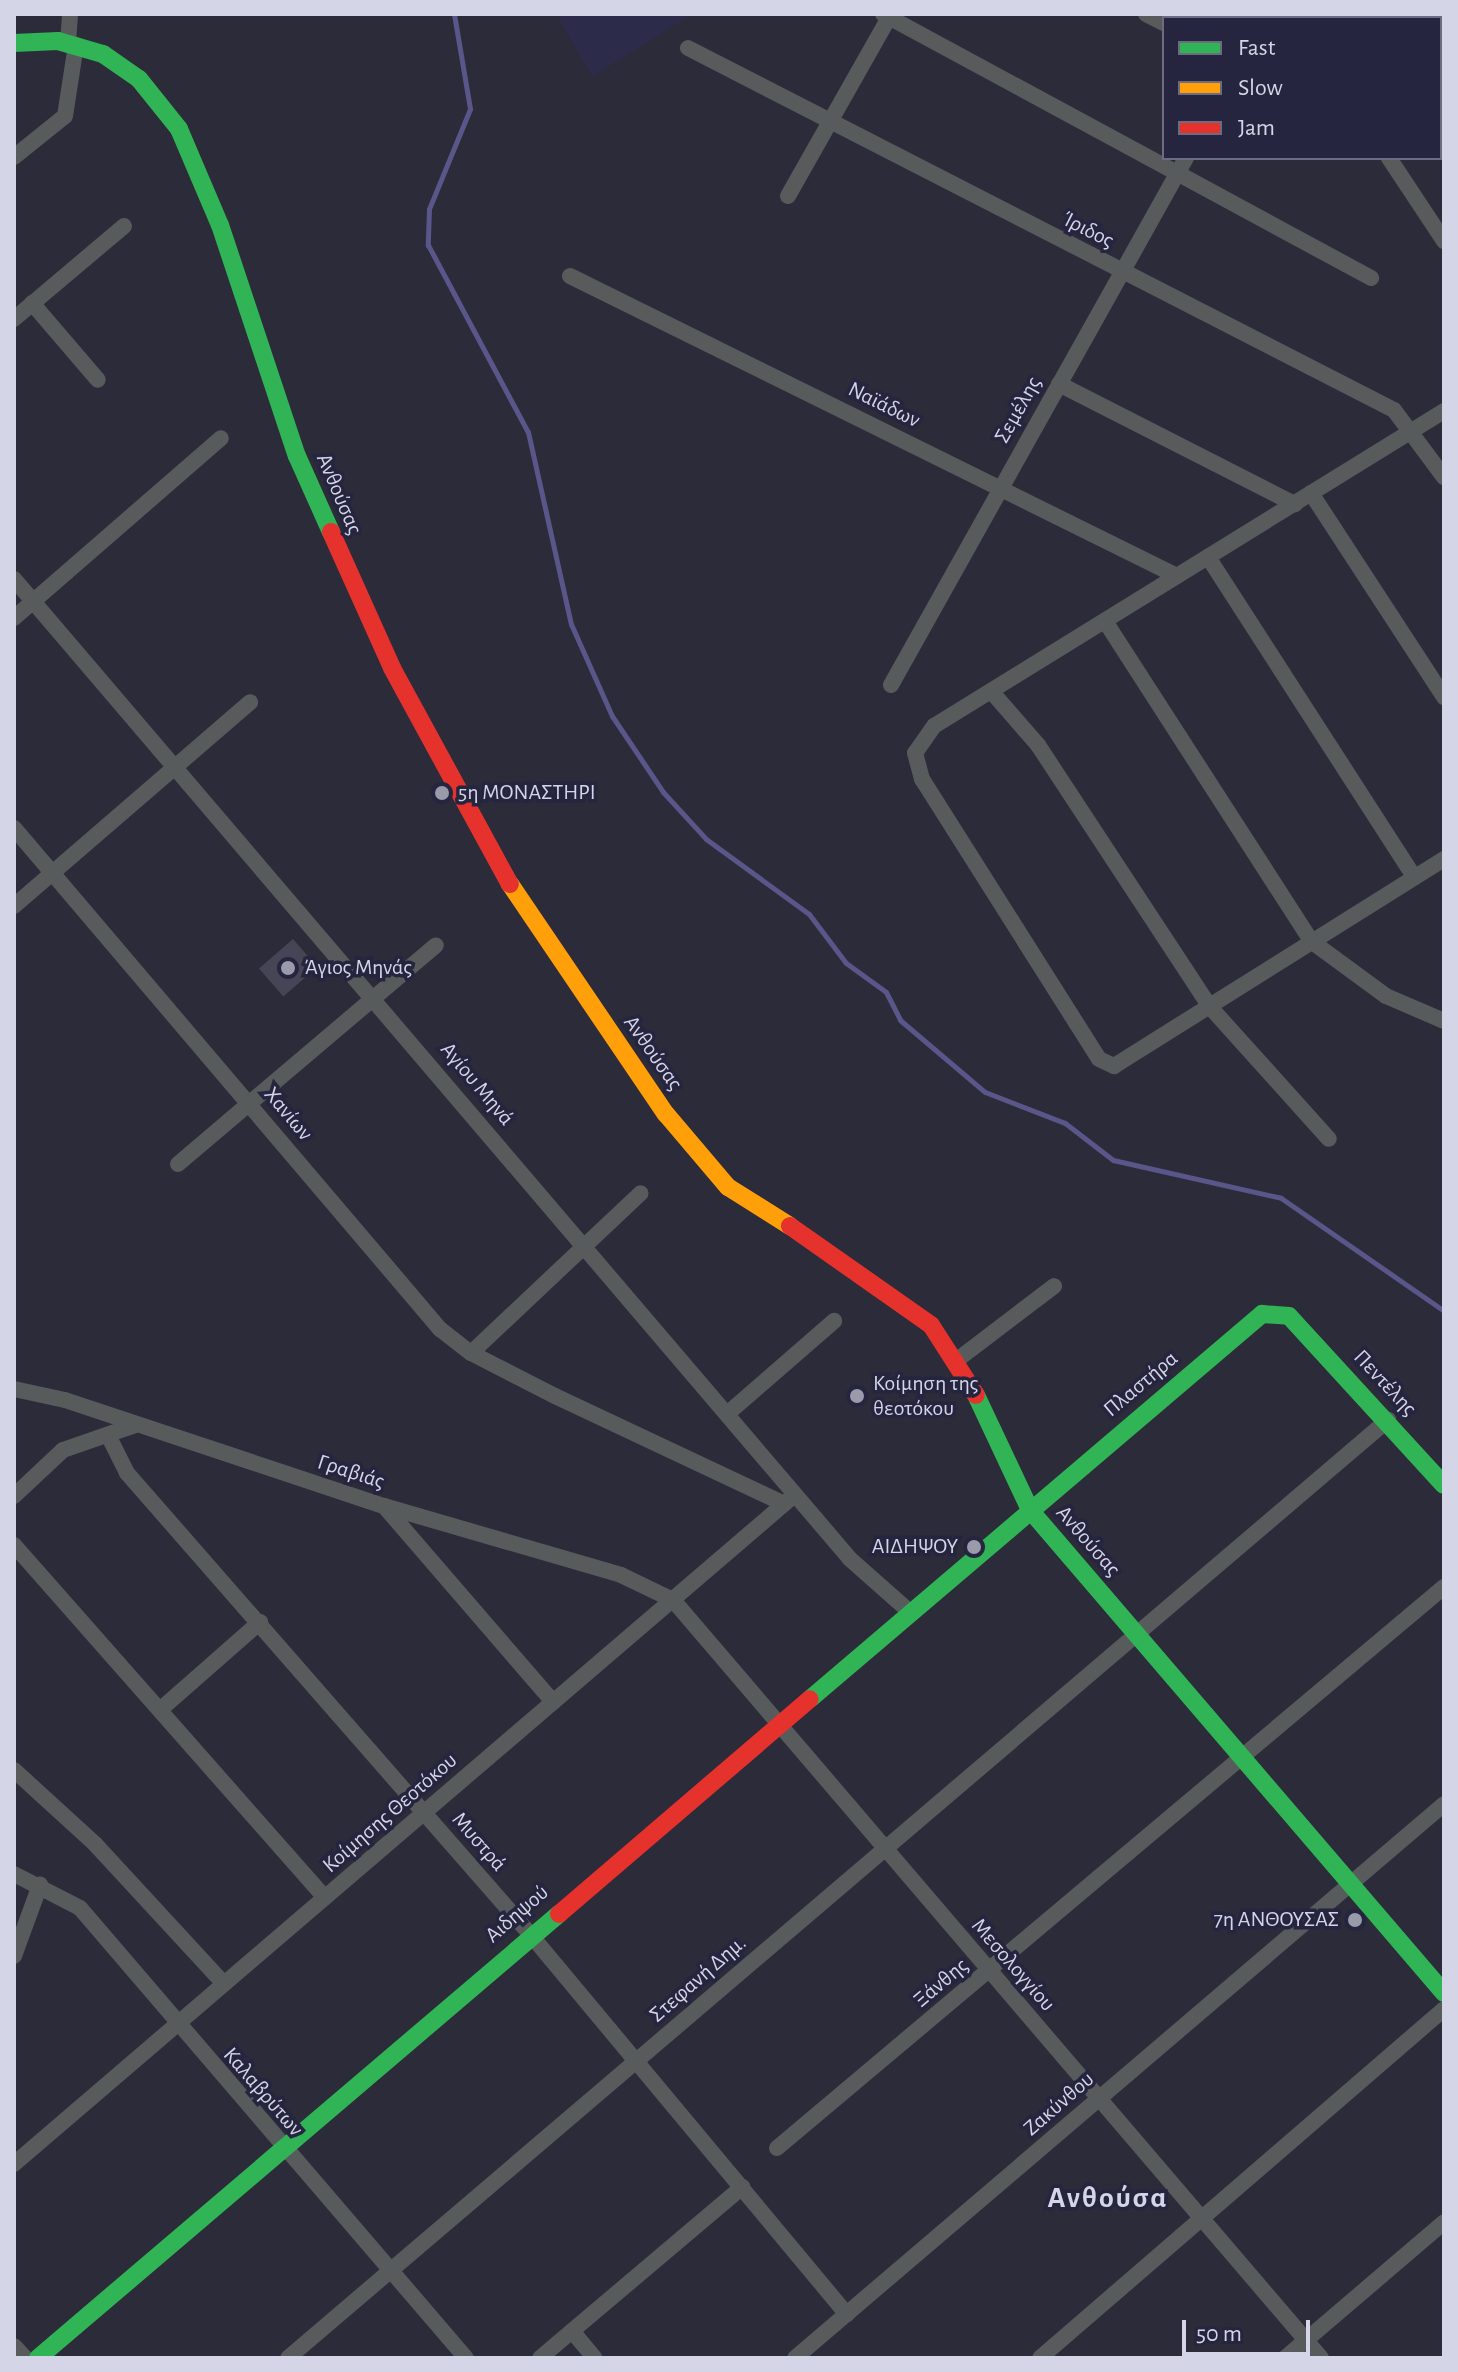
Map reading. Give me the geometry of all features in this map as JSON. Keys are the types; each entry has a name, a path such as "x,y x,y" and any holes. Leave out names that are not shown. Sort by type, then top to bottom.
{"street":[{"path":"14,157 65,116 72,44 70,14"},
{"path":"788,196 888,15 1162,154"},
{"name":"Ανθούσας","path":"14,43 72,44 139,79 191,151 297,456 356,592 451,784 553,953 666,1114 728,1187 902,1300 931,1325 957,1360 1030,1510 1444,1993"},
{"name":"Ίριδος","path":"688,48 1394,410 1413,430 1444,477"},
{"path":"1390,160 1444,241"},
{"path":"1182,164 1371,278"},
{"name":"Σεμέλης","path":"891,685 1182,164"},
{"path":"14,319 124,226"},
{"name":"Ναϊάδων","path":"570,276 1001,486 1177,576"},
{"path":"32,303 98,380"},
{"path":"1059,384 1295,504"},
{"path":"1444,411 934,726 915,753 922,779 1099,1059 1114,1066 1211,1008 1311,941 1444,859"},
{"path":"14,618 221,438"},
{"path":"1311,493 1444,697"},
{"path":"1208,557 1414,877"},
{"name":"Αγίου Μηνά","path":"14,579 585,1245 727,1414 790,1500 863,1573 910,1612"},
{"path":"1105,621 1311,941 1386,996 1444,1021"},
{"path":"991,691 1038,745 1211,1008 1329,1139"},
{"path":"14,906 250,702"},
{"name":"Χανίων","path":"14,828 440,1329 471,1353 555,1396 790,1500"},
{"path":"178,1164 436,945"},
{"path":"471,1353 641,1193"},
{"path":"957,1360 1054,1286"},
{"name":"Πλαστήρα","path":"1030,1510 1262,1314 1289,1316"},
{"name":"Πεντέλης","path":"1289,1316 1388,1420 1444,1485"},
{"path":"727,1414 834,1321"},
{"name":"Γραβιάς","path":"14,1389 384,1506 621,1575 673,1600"},
{"name":"Στεφανή Δημ.","path":"288,2358 1388,1420"},
{"path":"14,1496 63,1450 109,1437 135,1425"},
{"name":"Μυστρά","path":"109,1437 127,1473 530,1934 847,2314"},
{"name":"Κοίμησης Θεοτόκου","path":"14,2164 790,1500"},
{"path":"384,1506 553,1702"},
{"name":"Αιδηψού","path":"38,2358 530,1934 1030,1510"},
{"path":"14,1545 325,1898"},
{"name":"Ξάνθης","path":"777,2148 1444,1587"},
{"name":"Μεσολογγίου","path":"673,1600 1321,2358"},
{"path":"161,1709 260,1622"},
{"path":"14,1770 95,1844 224,1984"},
{"name":"Ζακύνθου","path":"795,2358 1444,1804"},
{"name":"Καλαβρύτων","path":"14,1874 80,1908 176,2025 466,2358"},
{"path":"14,1956 40,1885"},
{"path":"1040,2358 1200,2216 1444,2009"},
{"path":"14,2142 30,2150"},
{"path":"540,2358 742,2187"},
{"path":"1285,2358 1444,2222"},
{"path":"572,2331 595,2358"},
{"path":"14,2346 25,2358"}],"shaded area":[{"path":"556,14 693,14 592,77"}],"building":[{"name":"Άγιος Μηνάς","path":"293,939 317,967 283,996 259,969"}],"waterway":[{"path":"454,14 470,109 429,209 428,245 528,432 571,624 612,716 663,792 706,839 809,914 846,963 886,992 900,1020 985,1092 1065,1123 1113,1160 1281,1198 1444,1311"}],"traffic: fast":[{"path":"14,43 58,41 103,54 139,79 179,129 220,225 297,456 331,532"},
{"path":"810,1699 1262,1314 1289,1316 1444,1485"},
{"path":"976,1395 1030,1510 1444,1993"},
{"path":"38,2358 559,1914"}],"traffic: slow":[{"path":"510,884 666,1114 728,1187 790,1226"}],"traffic: jam":[{"path":"331,532 392,668 510,884"},
{"path":"790,1226 931,1325 976,1395"},
{"path":"559,1914 810,1699"}],"place":[{"name":"5η ΜΟΝΑΣΤΗΡΙ","path":"442,793"},
{"name":"Άγιος Μηνάς","path":"288,968"},
{"name":"Κοίμηση της θεοτόκου","path":"857,1396"},
{"name":"ΑΙΔΗΨΟΥ","path":"974,1547"},
{"name":"7η ΑΝΘΟΥΣΑΣ","path":"1355,1920"}],"district":[{"name":"Ανθούσα","path":"1108,2198"}]}
